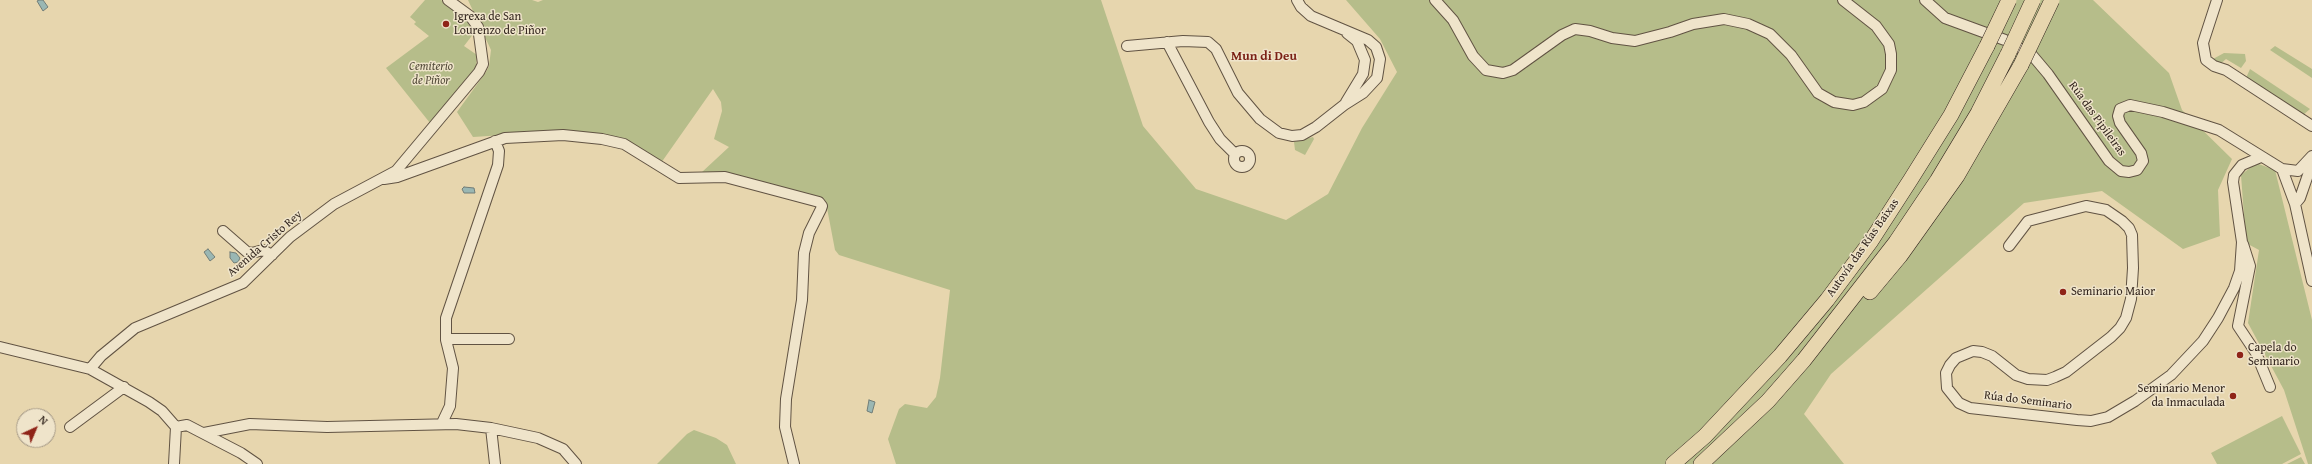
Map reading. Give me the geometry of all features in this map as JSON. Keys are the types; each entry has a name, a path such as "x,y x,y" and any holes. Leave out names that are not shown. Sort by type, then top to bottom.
{"highway":[{"name":"Autovía das Rías Baixas","path":"1673,464 1705,436 1780,356 1871,241 1951,115 2009,0"},
{"name":"Autovía das Rías Baixas","path":"1701,464 1768,401 1813,349 1896,242 1941,175 1978,112 2008,54 2033,0"},
{"path":"1768,401 1808,366 1900,256 1957,176 2020,64 2052,0"}],"street":[{"name":"Avenida Cristo Rey","path":"90,369 101,356 129,332 235,288 252,276 295,233 334,204 384,179 405,161 479,72 483,64 478,27 470,16 448,0"},
{"path":"1127,46 1167,42 1204,41 1214,47 1243,100 1269,127 1279,133 1292,136 1309,132 1344,105 1363,93 1377,78 1380,58 1376,47 1368,40 1308,13 1297,0"},
{"path":"1435,0 1453,20 1472,56 1486,70 1503,72 1513,70 1562,35 1575,29 1612,38 1635,41 1670,32 1693,24 1724,19 1748,24 1770,34 1791,55 1818,93 1834,102 1853,105 1864,102 1882,89 1891,70 1891,54 1889,44 1876,26 1843,0"},
{"name":"Rúa das Pipileiras","path":"1924,0 1944,18 2005,40 2037,60 2108,161 2121,170 2129,172 2137,170 2144,161 2141,153 2120,123 2118,116 2120,109 2130,105 2163,112 2219,130 2261,157"},
{"path":"2217,0 2203,49 2206,60 2214,66 2226,70 2312,126"},
{"path":"1333,25 1357,41 1365,60 1363,74 1344,105"},
{"path":"1177,63 1178,53 1183,41"},
{"path":"1167,42 1209,122 1220,139 1235,154"},
{"path":"1365,60 1373,55 1380,58"},
{"path":"384,179 397,177 495,141 515,136 563,135 602,139 632,148 679,178 725,177 819,202 822,206 809,233 804,254 802,300 786,399 785,426 794,464"},
{"path":"442,423 450,406 453,368 446,339 446,318 498,165 499,151 495,141"},
{"path":"2261,157 2282,169 2298,171 2312,156"},
{"name":"Rúa do Seminario","path":"2009,246 2028,221 2086,206 2106,210 2129,228 2133,255 2130,299 2126,318 2120,328 2066,372 2047,380 2028,379 2016,375 1992,356 1982,352 1973,351 1956,358 1946,373 1947,388 1959,402 1970,408 2091,421 2103,419 2119,412 2154,388 2185,362 2211,329 2234,288 2240,271 2242,242 2233,182 2234,175 2242,165 2261,157"},
{"path":"405,161 412,165 435,163"},
{"path":"2296,204 2300,198 2312,163"},
{"path":"2282,169 2296,204 2312,281"},
{"path":"223,231 247,252 252,253 263,250 272,255"},
{"path":"2242,242 2250,266 2238,326 2256,353 2270,387"},
{"path":"446,339 509,340"},
{"path":"0,347 90,369 162,411 176,427 174,464"},
{"path":"70,428 124,388"},
{"path":"204,433 250,424 353,427 442,423 491,428 546,441 563,450 576,464"},
{"path":"176,427 187,425 242,453 257,464"},
{"path":"491,428 495,464"}],"green space":[{"name":"Cemiterio de Piñor","path":"425,0 441,0 466,18 473,27 474,33 464,46 477,55 476,67 430,123 386,68 429,36 414,24 416,22 410,17"},
{"path":"468,0 532,0 538,2 543,0 1101,0 1143,126 1196,189 1286,220 1328,194 1362,128 1397,72 1380,39 1346,0 2093,0 2169,73 2182,110 2232,159 2218,190 2220,236 2183,249 2102,191 2024,203 1831,374 1804,414 1844,464 896,464 888,439 899,409 905,404 927,408 936,397 940,378 950,290 839,255 835,250 827,208 821,197 736,176 702,172 729,147 714,139 722,111 721,102 713,89 661,163 633,145 504,135 473,137 457,112 486,72 489,66 491,50"},
{"path":"2275,46 2312,69 2312,78 2270,50"},
{"path":"2224,53 2245,54 2246,61 2241,68 2226,59 2219,65 2213,59"},
{"path":"2250,69 2310,109 2302,116 2246,78"},
{"path":"1313,137 1314,139 1305,155 1295,150 1294,142"},
{"path":"2256,163 2275,170 2312,320 2312,464 2308,464 2284,390 2248,323 2259,250 2246,243 2241,175"},
{"path":"2282,416 2301,454 2282,464 2217,464 2211,453"},
{"path":"694,430 716,438 727,445 736,464 657,464 687,434"},
{"path":"2301,457 2305,464 2287,464"}],"water":[{"path":"43,0 48,7 43,11 37,1"},
{"path":"464,187 474,188 475,193 464,193 462,189"},
{"path":"208,249 215,257 210,261 204,252"},
{"path":"230,252 236,253 240,258 238,262 234,263 230,258"},
{"path":"869,400 875,402 872,413 867,411"}],"place":[{"name":"Igrexa de San Lourenzo de Piñor","path":"446,24"},
{"name":"Seminario Maior","path":"2063,292"},
{"name":"Capela do Seminario","path":"2240,355"},
{"name":"Seminario Menor da Inmaculada","path":"2233,396"}],"district":[{"name":"Mun di Deu","path":"1264,57"}]}
